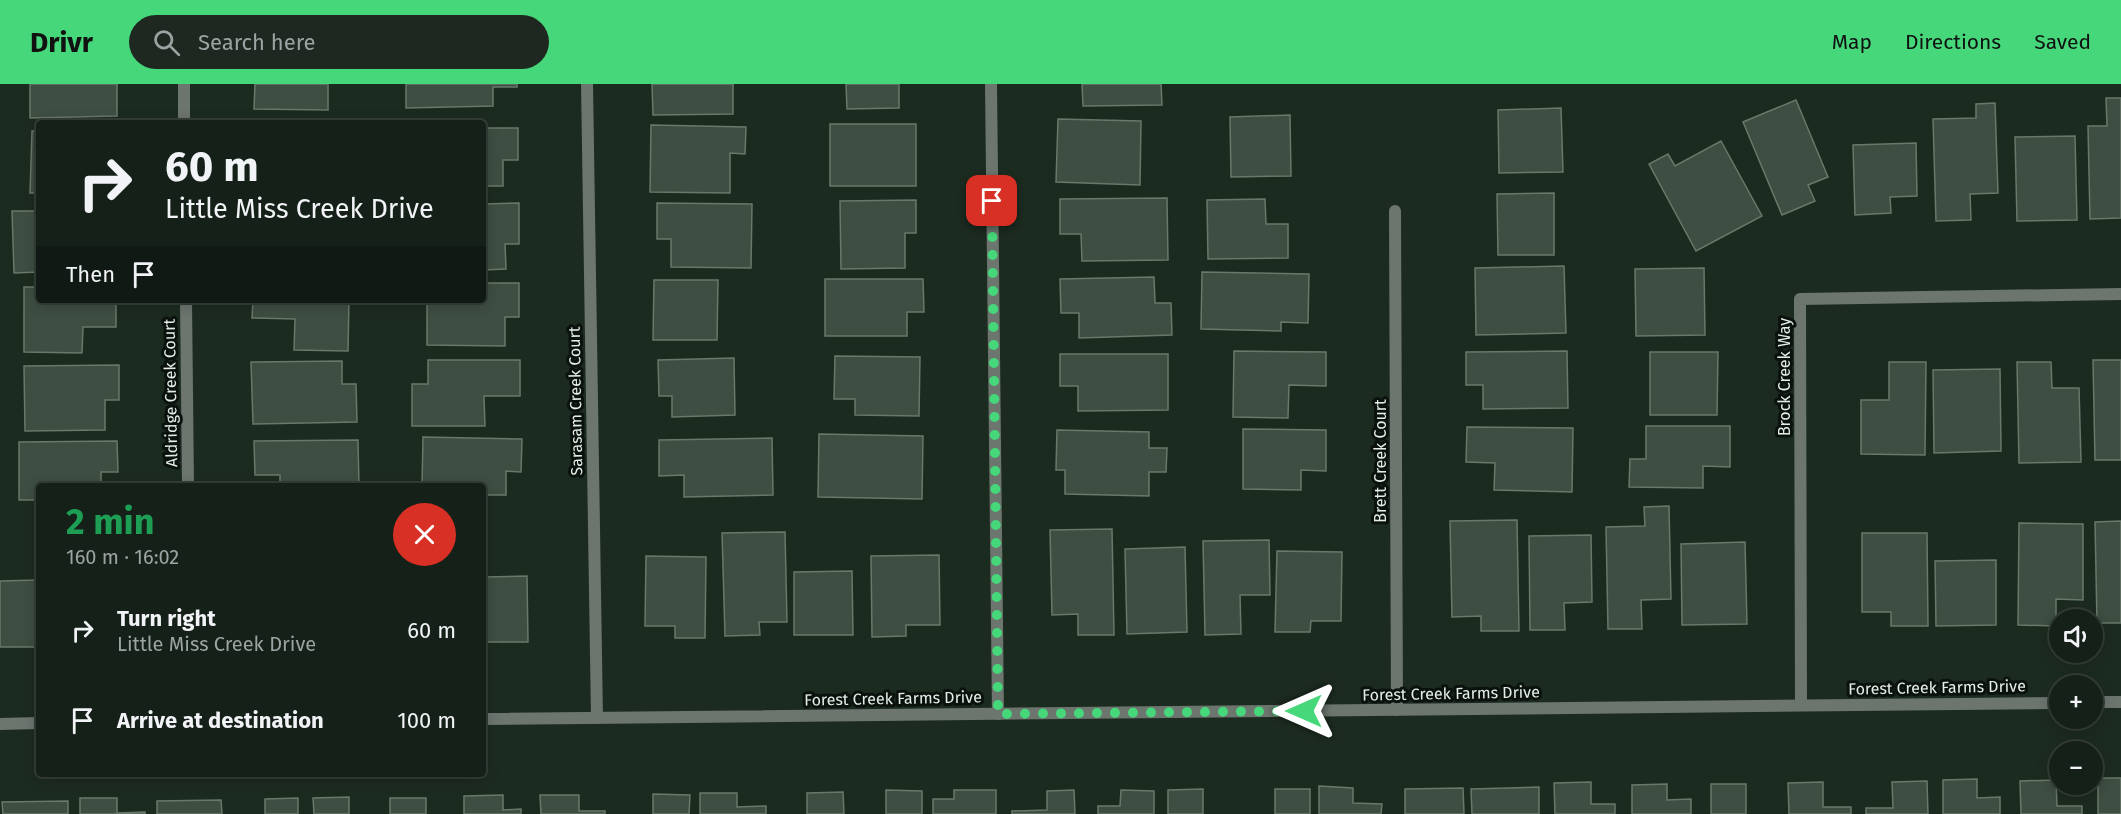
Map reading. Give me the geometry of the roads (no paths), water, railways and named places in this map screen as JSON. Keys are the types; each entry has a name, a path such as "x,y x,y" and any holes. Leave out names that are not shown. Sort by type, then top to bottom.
{"street":[{"path":"183,84 184,120"},
{"name":"Sarasam Creek Court","path":"587,84 597,718"},
{"path":"991,84 998,714"},
{"name":"Brett Creek Court","path":"1395,211 1397,710"},
{"name":"Brock Creek Way","path":"1801,705 1800,299 2121,294"},
{"name":"Aldridge Creek Court","path":"186,303 188,483"},
{"path":"2103,702 2121,702"},
{"name":"Forest Creek Farms Drive","path":"486,719 2049,703"},
{"path":"0,724 36,723"}]}
